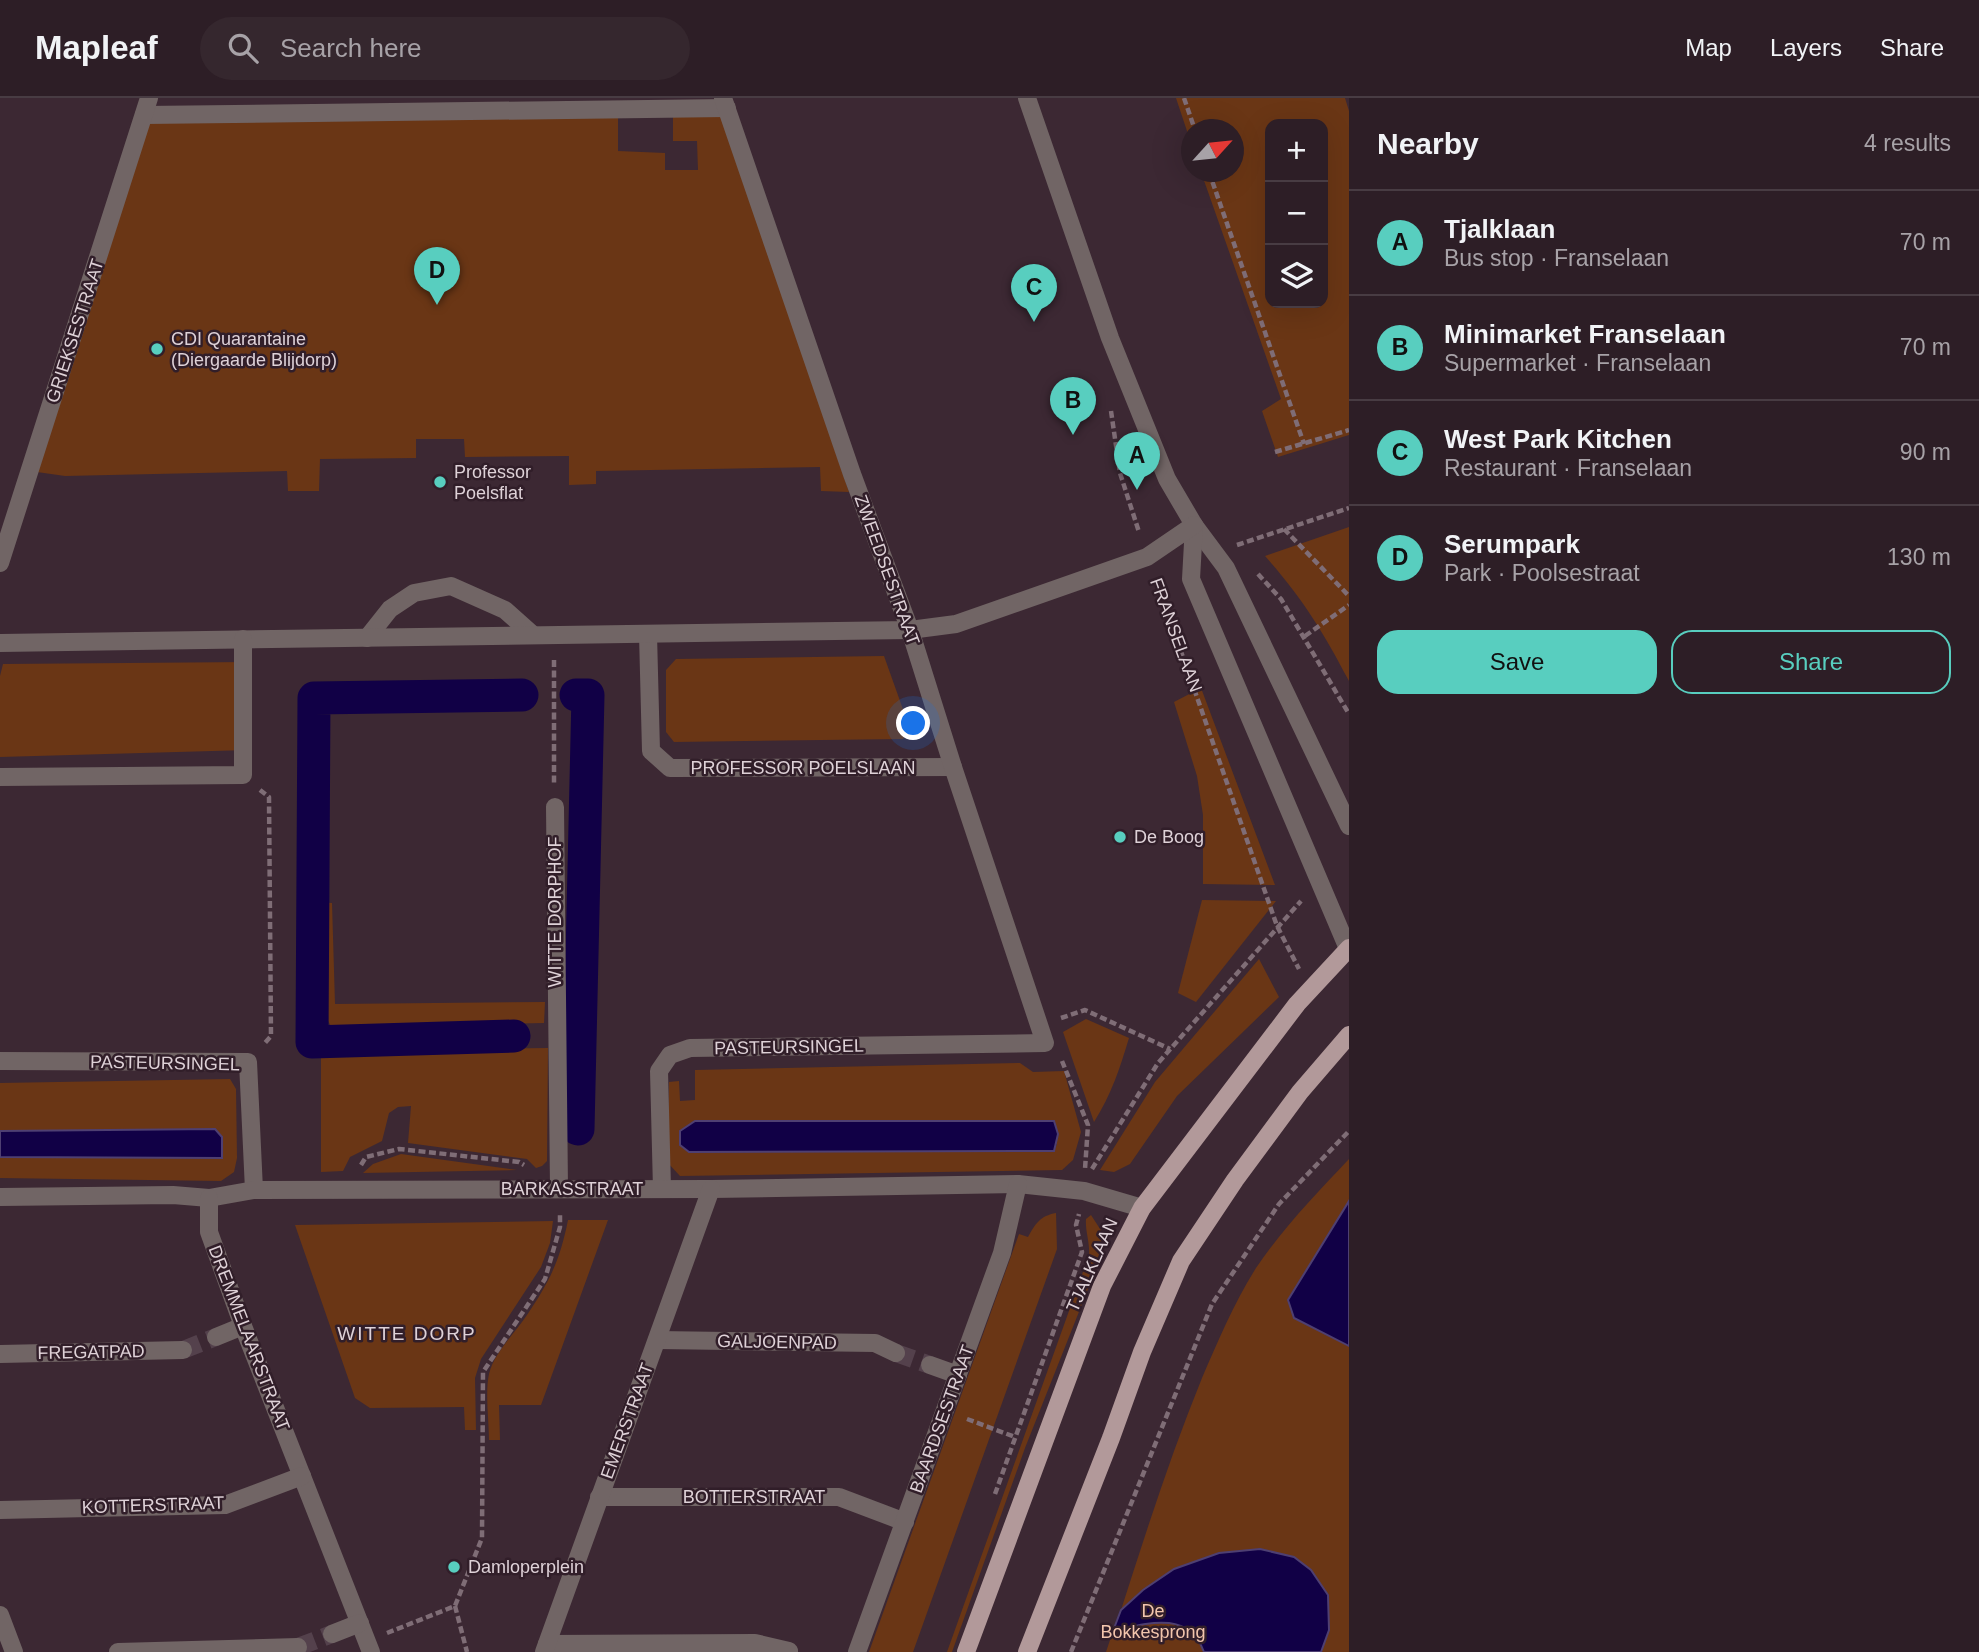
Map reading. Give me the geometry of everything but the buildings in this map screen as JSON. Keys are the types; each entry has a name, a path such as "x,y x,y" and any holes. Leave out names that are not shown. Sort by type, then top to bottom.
{"main road":[{"name":"TJALKLAAN","path":"965,1652 1102,1286 1142,1208 1297,1004 1349,950"},
{"path":"1027,1652 1142,1352 1181,1261 1292,1103 1349,1035"}],"street":[{"path":"1027,98 1110,338 1167,479 1194,525 1226,568 1349,826"},
{"path":"147,107 725,103"},
{"name":"ZWEEDSESTRAAT","path":"725,103 852,474 909,630 1045,1043"},
{"name":"GRIEKSESTRAAT","path":"0,563 147,107"},
{"path":"0,643 909,630 956,624 1147,557 1194,525"},
{"name":"FRANSELAAN","path":"1194,525 1191,579 1349,950"},
{"path":"367,638 390,609 414,593 451,586 505,610 533,635"},
{"name":"PROFESSOR POELSLAAN","path":"648,634 651,751 670,768 953,767"},
{"path":"0,777 243,775 243,639"},
{"name":"WITTE DORPHOF","path":"555,807 559,1188"},
{"name":"PASTEURSINGEL","path":"662,1189 660,1071 670,1055 690,1048 1045,1043"},
{"name":"PASTEURSINGEL","path":"0,1061 248,1062 254,1190"},
{"name":"BARKASSTRAAT","path":"0,1197 173,1195 209,1198 254,1190 711,1189 1018,1184 1084,1191 1142,1208"},
{"name":"BAARDSESTRAAT","path":"857,1652 1002,1252 1018,1184"},
{"name":"EMERSTRAAT","path":"545,1648 711,1189"},
{"name":"DREMMELAARSTRAAT","path":"209,1198 209,1232 302,1476"},
{"path":"216,1337 243,1326"},
{"name":"GALJOENPAD","path":"657,1340 875,1343 896,1353"},
{"name":"FREGATPAD","path":"0,1354 183,1350"},
{"path":"930,1365 958,1375"},
{"path":"302,1476 369,1647"},
{"name":"KOTTERSTRAAT","path":"0,1510 225,1505 302,1476"},
{"name":"BOTTERSTRAAT","path":"599,1497 839,1497 905,1522"},
{"path":"0,1615 14,1652"},
{"path":"332,1634 360,1623"},
{"path":"545,1648 755,1643 789,1651"},
{"path":"118,1652 298,1647"}],"path":[{"path":"1184,98 1191,119"},
{"path":"1212,182 1304,444"},
{"name":"FRANSELAAN","path":"1110,406 1120,474 1278,926"},
{"path":"1275,452 1349,430"},
{"path":"1240,555 1231,547 1349,508"},
{"path":"1284,529 1349,596"},
{"path":"1256,573 1281,599 1349,714"},
{"path":"1305,636 1349,605"},
{"path":"554,635 555,807"},
{"path":"243,775 269,797 271,1036 248,1062"},
{"path":"1040,1024 1086,1010 1170,1049"},
{"path":"1045,1043 1065,1064 1088,1125 1084,1191"},
{"path":"1072,1652 1212,1304 1279,1204 1349,1131"},
{"path":"467,1652 455,1606 482,1538 483,1372 545,1279 560,1227 559,1188"},
{"path":"945,1412 1016,1437"},
{"path":"369,1647 455,1606"}],"green space":[{"path":"1176,98 1345,98 1349,111 1349,435 1278,457 1262,411 1281,399 1205,182 1244,182 1244,119 1183,119"},
{"path":"618,111 618,151 665,153 665,170 698,170 697,141 673,141 673,112 721,112 849,492 821,491 820,467 596,471 596,484 569,485 569,456 465,457 464,439 416,439 416,458 320,459 319,491 288,491 287,471 65,476 37,472 148,113"},
{"path":"1349,527 1349,681 1311,616 1265,556"},
{"path":"884,656 910,729 903,739 674,742 666,732 666,670 676,659"},
{"path":"250,662 248,750 0,757 0,676 3,664"},
{"path":"1201,688 1275,885 1203,884 1203,815 1197,776 1174,702"},
{"path":"1202,900 1276,901 1196,1002 1178,993"},
{"path":"318,902 332,903 335,1004 545,1002 544,1023 332,1028 323,1012"},
{"path":"1259,959 1279,997 1177,1096 1130,1164 1114,1172 1100,1170 1155,1082"},
{"path":"1086,1019 1129,1038 1114,1081 1094,1122 1063,1032"},
{"path":"548,1048 547,1161 542,1166 536,1168 527,1159 408,1143 411,1106 398,1107 389,1113 382,1141 350,1157 343,1171 321,1172 321,1051"},
{"path":"1020,1063 1033,1072 1064,1071 1081,1132 1073,1160 1062,1170 680,1176 668,1163 669,1082 679,1081 680,1101 695,1100 695,1070","holes":["1057,1144 1054,1151 689,1152"]},
{"path":"230,1079 236,1089 237,1158 234,1172 221,1181 0,1178 0,1083"},
{"path":"401,1154 517,1170 363,1173 373,1164"},
{"name":"De Bokkesprong","path":"1349,1159 1349,1201 1294,1318 1349,1346 1349,1652 1321,1652 1329,1630 1260,1549 1219,1553 1174,1569 1279,1652 1106,1652 1113,1631 1117,1630 1130,1581 1180,1435 1233,1308 1256,1268 1277,1239"},
{"path":"1056,1213 1057,1249 913,1652 869,1652 1019,1234 1028,1237 1039,1221"},
{"path":"1091,1215 1102,1232 1105,1246 1025,1448 952,1652 947,1652 1089,1255 1086,1219"},
{"path":"568,1220 608,1220 541,1405 499,1405 500,1440 489,1440 489,1374 500,1351 548,1281 558,1259"},
{"path":"553,1221 550,1243 541,1267 481,1359 475,1378 476,1430 465,1430 464,1407 370,1408 355,1398 295,1225"}],"shaded area":[{"path":"695,1121 1054,1121 1058,1134 1054,1151 689,1152 680,1145 680,1131"},
{"path":"215,1129 222,1137 222,1158 0,1157 0,1131"},
{"path":"1349,1201 1349,1346 1294,1318 1288,1300"},
{"path":"1260,1549 1294,1557 1311,1570 1328,1595 1329,1630 1321,1652 1204,1652 1188,1630 1166,1623 1113,1631 1121,1610 1143,1590 1174,1569 1219,1553"}],"waterway":[{"path":"514,1036 312,1042 314,698 522,695"},
{"path":"576,695 588,695 578,1129"}],"tunnel":[{"path":"183,1350 216,1337"},
{"path":"896,1353 930,1365"},
{"path":"298,1647 332,1634"}],"place":[{"name":"Serumpark","path":"437,305"},
{"name":"West Park Kitchen","path":"1034,322"},
{"name":"CDI Quarantaine (Diergaarde Blijdorp)","path":"157,349"},
{"name":"Minimarket Franselaan","path":"1073,435"},
{"name":"Professor Poelsflat","path":"440,482"},
{"name":"Tjalklaan","path":"1137,490"},
{"name":"De Boog","path":"1120,837"},
{"name":"Damloperplein","path":"454,1567"}],"district":[{"name":"WITTE DORP","path":"407,1333"}]}
